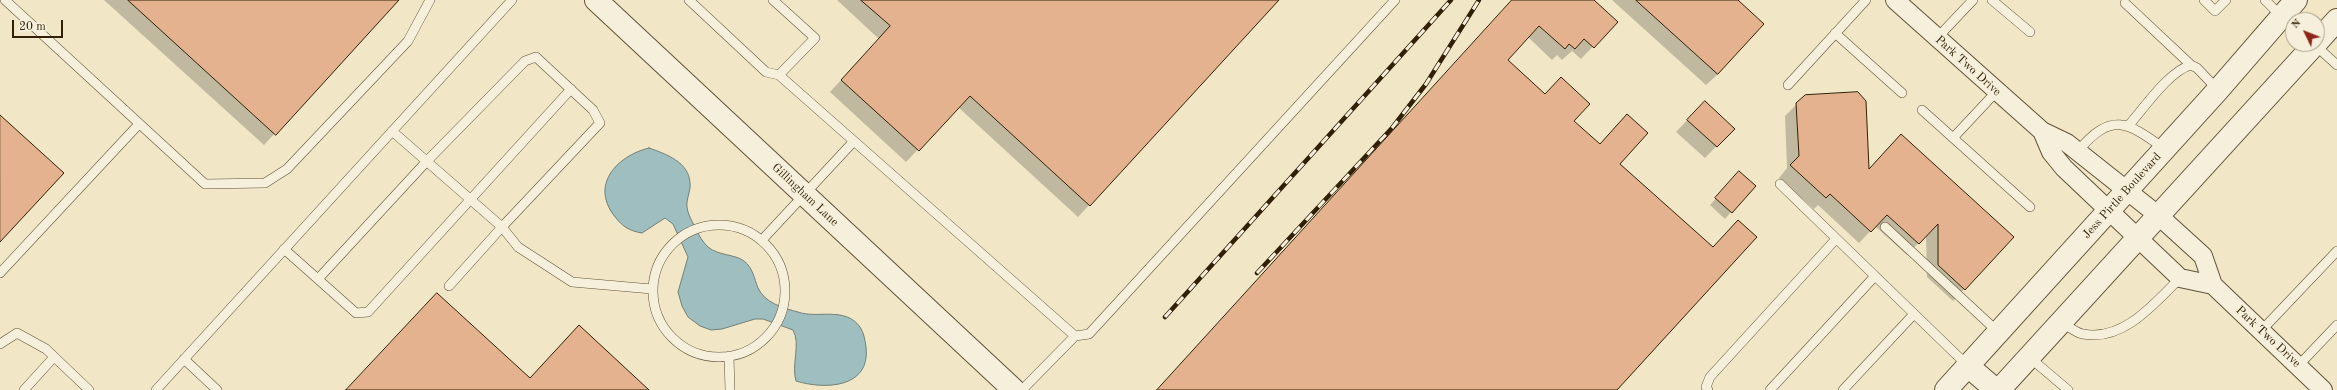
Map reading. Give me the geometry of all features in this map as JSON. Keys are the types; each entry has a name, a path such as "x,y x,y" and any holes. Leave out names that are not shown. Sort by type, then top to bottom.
{"street":[{"name":"Gillingham Lane","path":"596,0 1014,390"},
{"name":"Park Two Drive","path":"1895,0 2042,131 2067,143 2078,151 2159,216 2203,256 2213,285 2323,390"},
{"name":"Jess Pirtle Boulevard","path":"2291,12 2296,0"},
{"path":"2325,33 2337,20"},
{"name":"Jess Pirtle Boulevard","path":"1946,390 2218,90 2285,23"},
{"path":"1999,390 2308,52"},
{"name":"Park Two Drive","path":"2042,131 2051,152 2064,168 2180,278"},
{"path":"2180,278 2213,285"},
{"path":"1968,366 1996,390"}],"lane":[{"path":"5,0 205,184 265,183 287,169 408,41 430,0"},
{"path":"156,390 512,0"},
{"path":"689,0 766,72 779,75 1075,336"},
{"path":"773,0 815,38 779,75"},
{"path":"1022,390 1075,336 1090,334 1395,0"},
{"path":"1788,85 1866,0"},
{"path":"1937,38 1973,0"},
{"path":"1992,0 2030,32"},
{"path":"2204,0 2216,11 2226,0"},
{"path":"2265,0 2285,19"},
{"path":"2125,3 2191,65 2197,68 2218,90"},
{"path":"1835,33 1902,93"},
{"path":"2323,52 2337,65"},
{"path":"318,279 427,161 525,62 536,57 593,110 600,122 449,286"},
{"path":"2129,126 2178,70 2191,65"},
{"path":"284,249 356,314 368,312 571,89"},
{"path":"1953,138 1997,92"},
{"path":"1922,110 2030,208"},
{"path":"0,273 140,124"},
{"path":"2078,151 2098,131 2108,126 2129,126 2139,130 2165,149"},
{"path":"392,131 502,227 518,246 572,282 652,289"},
{"path":"762,240 854,141"},
{"path":"1780,184 1968,366"},
{"path":"724,224 744,229 762,240 777,257 785,278 785,301 777,322 772,330 764,340 744,352 729,356 722,357 700,355 679,344 664,329 661,323 655,310 652,289 656,268 667,249 683,235 702,226 724,224"},
{"path":"1885,227 1998,332"},
{"path":"1708,390 1706,387 1710,377 1836,239"},
{"path":"2261,331 2337,251"},
{"path":"1770,390 1875,276"},
{"path":"2061,322 2082,334 2102,334 2124,327 2153,305 2180,278"},
{"path":"1843,390 1914,314"},
{"path":"2298,366 2337,325"},
{"path":"0,344 17,334 46,349 89,390"},
{"path":"729,356 730,390"},
{"path":"24,390 54,357"},
{"path":"2030,357 2068,390"},
{"path":"184,359 217,390"}],"water":[{"path":"649,148 676,160 686,170 690,183 687,204 688,210 700,236 706,245 712,250 744,261 753,273 758,288 765,298 781,307 806,314 830,314 847,317 860,327 866,347 866,361 861,371 854,378 844,383 832,385 808,384 796,381 796,342 793,330 763,319 755,319 722,329 711,330 700,326 688,317 682,306 678,292 688,257 673,224 665,218 642,233 630,230 621,224 616,218 608,206 605,195 606,184 610,174 617,165 637,152"}],"building":[{"path":"128,0 399,0 276,135"},
{"path":"861,0 1279,0 1090,206 970,96 919,151 841,80 890,26"},
{"path":"1512,0 1594,0 1618,22 1594,48 1584,39 1575,49 1569,44 1565,49 1539,26 1508,60 1545,94 1561,77 1590,104 1574,121 1600,144 1627,114 1648,133 1620,164 1713,247 1738,220 1757,237 1617,390 1157,390"},
{"path":"1636,0 1738,0 1764,24 1718,74"},
{"path":"1858,92 1866,101 1869,169 1901,134 2014,237 1965,290 1938,265 1938,224 1919,244 1887,215 1871,232 1830,194 1826,198 1790,165 1799,156 1796,103 1805,95"},
{"path":"1705,101 1735,129 1717,147 1687,120"},
{"path":"0,115 64,173 0,242"},
{"path":"1739,171 1756,186 1732,213 1715,198"},
{"path":"437,293 530,378 579,325 649,390 346,390"}],"railway":[{"path":"1165,317 1451,0"},
{"path":"1257,273 1392,128 1426,84 1479,0"}]}
